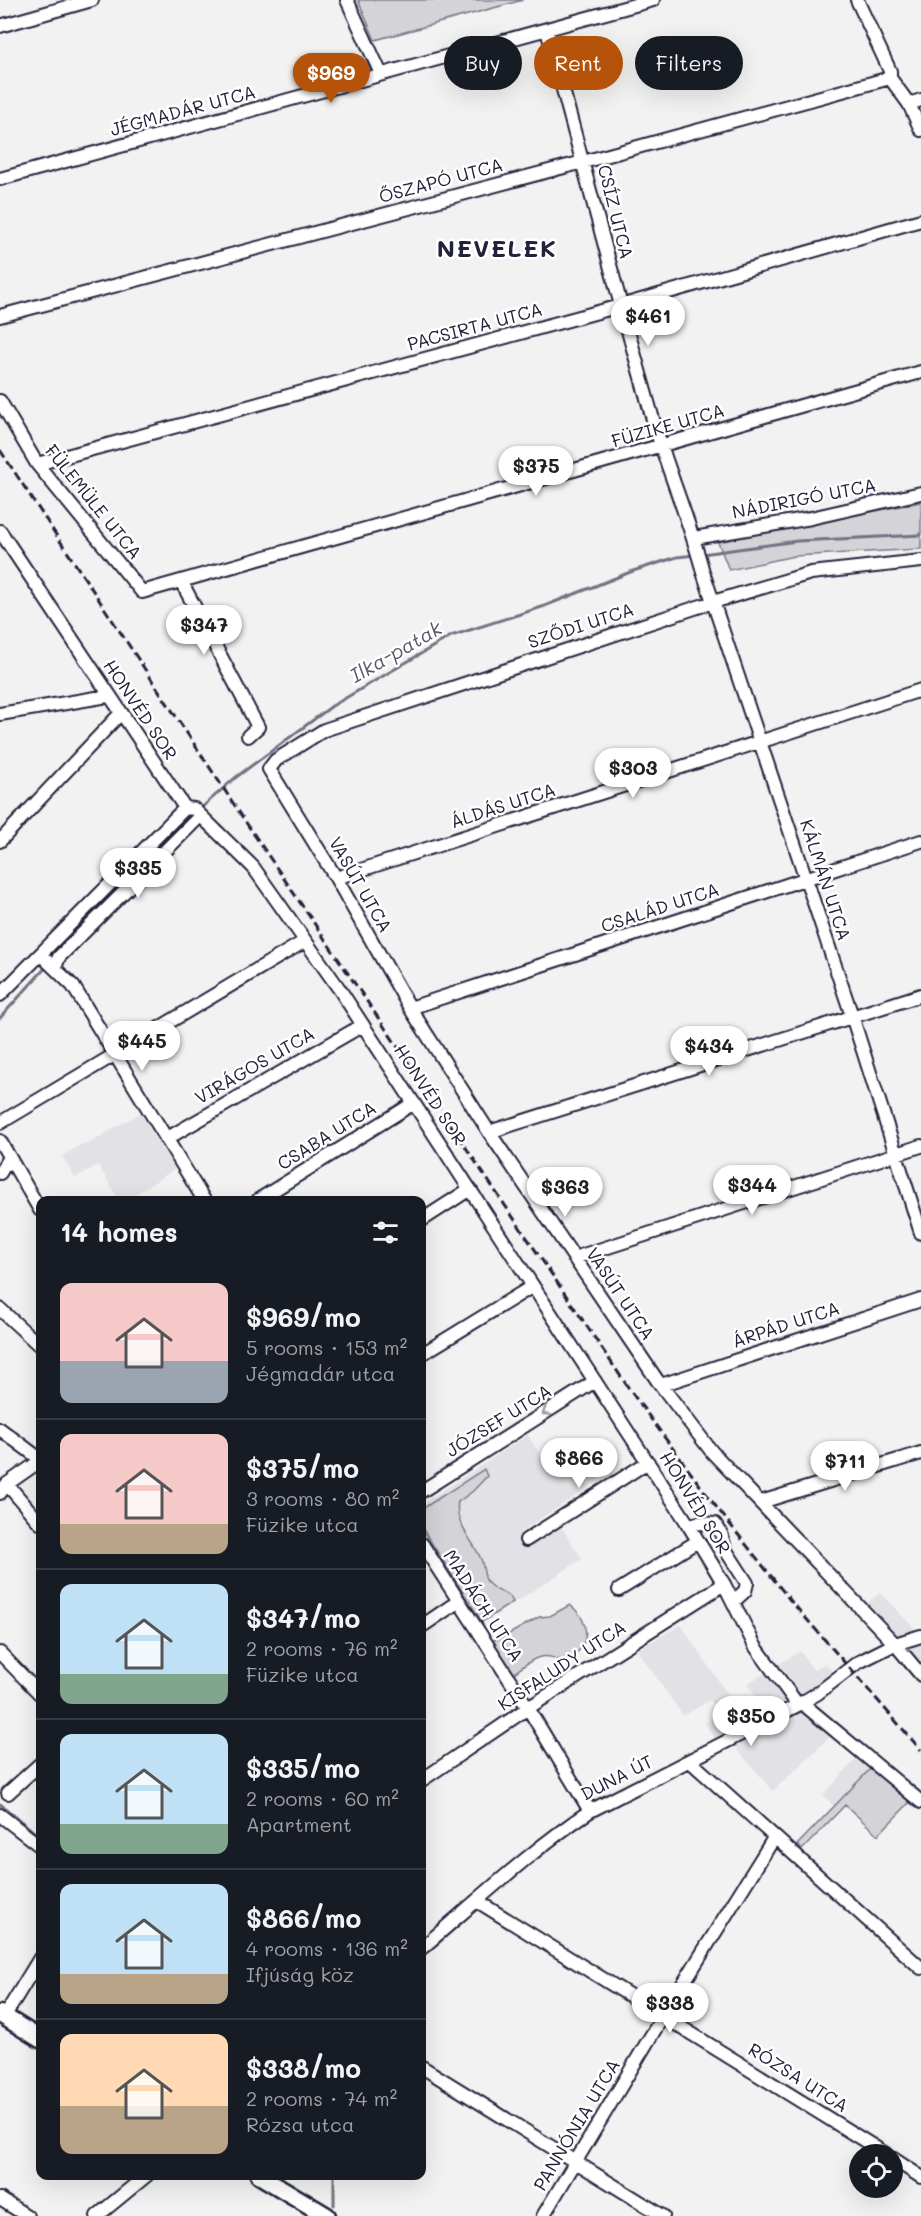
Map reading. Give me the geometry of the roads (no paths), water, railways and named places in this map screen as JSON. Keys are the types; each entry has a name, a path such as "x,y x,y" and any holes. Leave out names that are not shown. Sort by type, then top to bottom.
{"main road":[{"path":"2,2016 36,2037"},
{"path":"267,2180 327,2216"}],"street":[{"path":"0,26 92,0"},
{"path":"347,0 381,74"},
{"name":"JÉGMADÁR UTCA","path":"0,179 653,0"},
{"path":"857,0 890,71 890,78 915,102 921,130"},
{"name":"CSÍZ UTCA","path":"547,30 661,446 695,544"},
{"name":"ŐSZAPÓ UTCA","path":"0,316 583,162 890,78"},
{"name":"PACSIRTA UTCA","path":"37,464 621,306 921,220"},
{"name":"FÜZIKE UTCA","path":"142,592 921,372"},
{"name":"FÜLEMÜLE UTCA","path":"0,401 37,464 142,592"},
{"name":"NÁDIRIGÓ UTCA","path":"695,544 921,493"},
{"name":"HONVÉD SOR","path":"0,531 5,547 120,714 194,812 253,867 363,1024 688,1525 724,1584 755,1646 800,1704 921,1802"},
{"name":"KÁLMÁN UTCA","path":"695,544 852,1016 921,1233"},
{"name":"SZŐDI UTCA","path":"269,769 276,760 324,730 713,602 811,573 921,561"},
{"path":"181,581 258,727 248,736"},
{"name":"ÁLDÁS UTCA","path":"336,878 921,690"},
{"path":"0,714 108,696"},
{"path":"0,841 120,714"},
{"name":"VASÚT UTCA","path":"269,769 336,878 410,1008 489,1132 661,1385 712,1452 895,1644 921,1675"},
{"path":"48,962 194,812"},
{"path":"0,995 59,957 194,812"},
{"name":"CSALÁD UTCA","path":"410,1008 921,841"},
{"path":"0,1123 305,941"},
{"path":"48,962 73,986 202,1196"},
{"path":"489,1132 921,995"},
{"name":"VIRÁGOS UTCA","path":"166,1139 363,1024"},
{"name":"CSABA UTCA","path":"264,1196 414,1103"},
{"path":"0,1141 36,1203"},
{"path":"574,1258 921,1146"},
{"path":"0,1173 9,1157"},
{"path":"426,1217 470,1189"},
{"path":"426,1352 533,1286"},
{"name":"ÁRPÁD UTCA","path":"661,1385 921,1300"},
{"path":"0,1309 36,1342"},
{"name":"JÓZSEF UTCA","path":"426,1488 595,1381"},
{"path":"0,1429 36,1457"},
{"path":"760,1502 921,1453"},
{"path":"526,1540 648,1462"},
{"path":"36,1463 4,1489 36,1520"},
{"path":"688,1525 715,1524 721,1533 725,1549 747,1583 745,1591 733,1602"},
{"path":"619,1590 698,1541"},
{"name":"MADÁCH UTCA","path":"426,1550 528,1708 590,1811"},
{"name":"KISFALUDY UTCA","path":"426,1777 528,1708 724,1584"},
{"path":"426,1623 459,1601"},
{"name":"DUNA ÚT","path":"426,1945 560,1831 590,1811 800,1704 818,1694 848,1669 895,1644 921,1636"},
{"path":"0,1653 36,1690"},
{"path":"690,1761 921,1968"},
{"path":"8,1793 36,1768"},
{"path":"0,1815 36,1843"},
{"name":"PANNÓNIA UTCA","path":"543,2216 663,2016 774,1838"},
{"name":"RÓZSA UTCA","path":"477,1901 870,2144"},
{"path":"2,2016 36,1964"},
{"path":"426,2069 663,2216"},
{"path":"903,2165 921,2177"},
{"path":"97,2216 141,2180"},
{"path":"0,2199 27,2216"}],"waterway":[{"name":"Ilka-patak","path":"702,554 797,541 921,535"},
{"name":"Ilka-patak","path":"200,809 235,778 332,706 451,636 542,607 633,571 677,557 695,555"},
{"name":"Ilka-patak","path":"0,1018 47,966"},
{"name":"Ilka-patak","path":"0,1804 36,1834"},
{"name":"Ilka-patak","path":"334,2180 334,2205"}],"railway":[{"path":"0,450 249,827 632,1393 710,1499 790,1600 921,1750"}],"district":[{"name":"NEVELEK","path":"497,249"}]}
